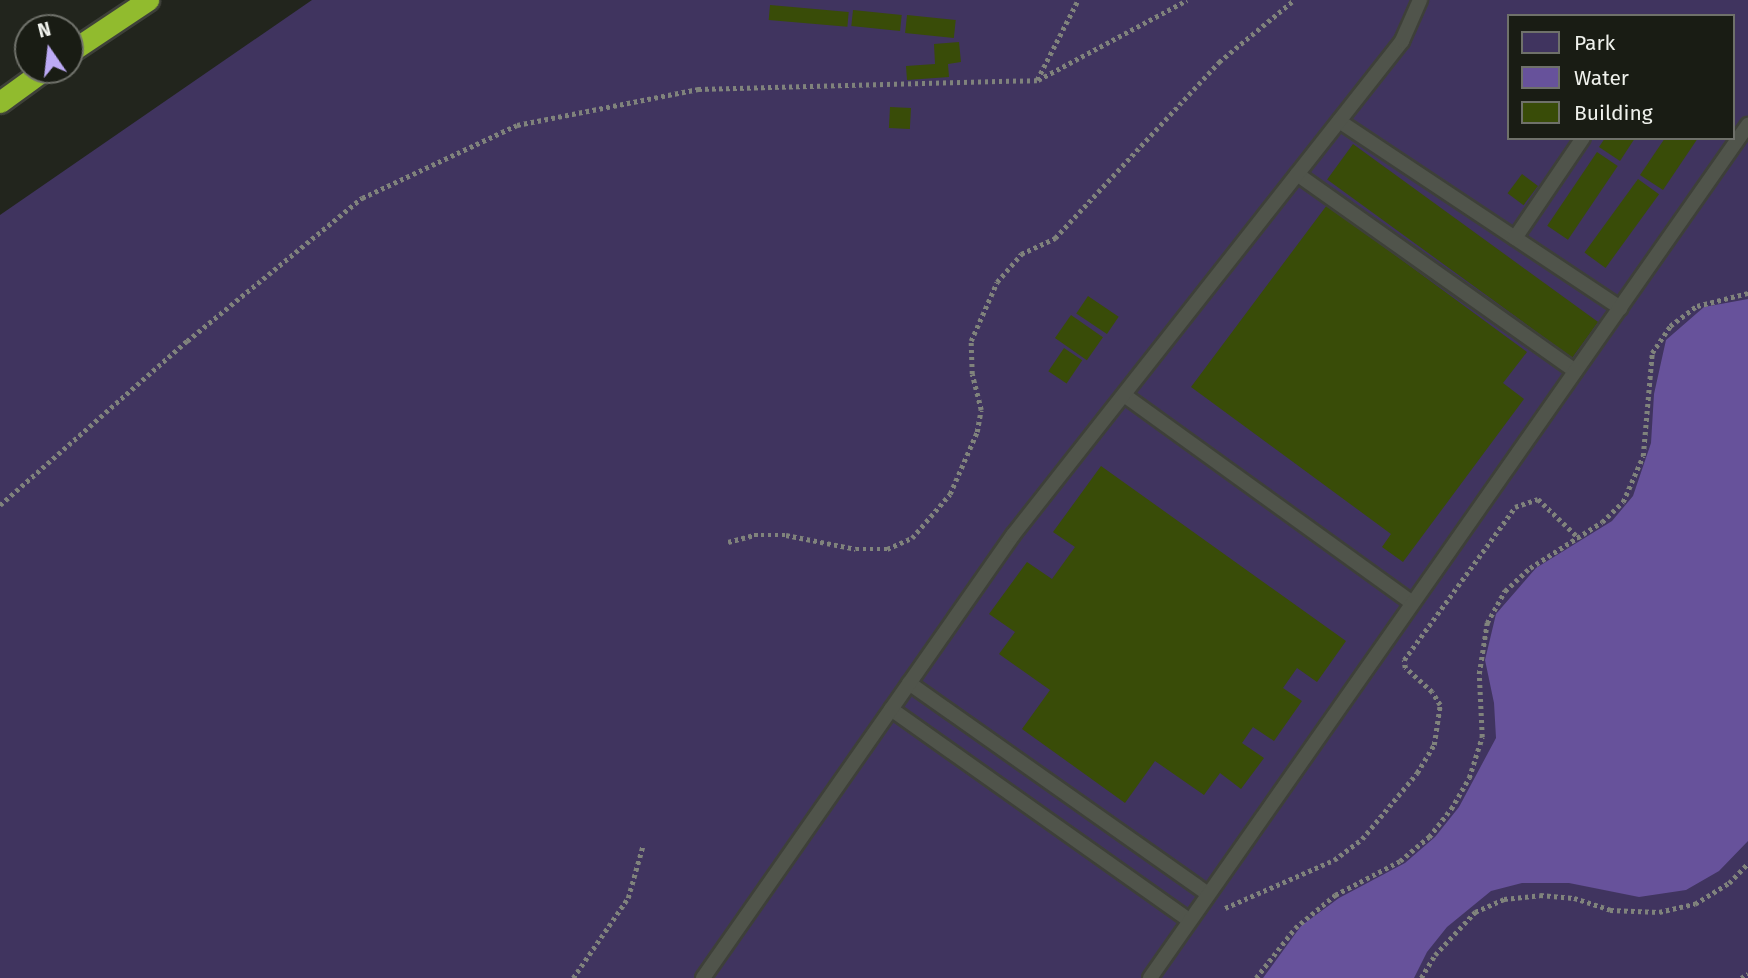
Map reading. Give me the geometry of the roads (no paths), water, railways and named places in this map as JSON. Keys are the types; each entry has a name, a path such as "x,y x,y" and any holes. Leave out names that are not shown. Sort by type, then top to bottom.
{"highway":[{"path":"84,43 148,0"},
{"path":"0,102 25,84"}],"lane":[{"path":"703,978 1013,535 1402,41 1420,0"},
{"path":"1339,121 1620,307"},
{"path":"1150,978 1207,893 1748,125"},
{"path":"1515,238 1582,140"},
{"path":"1297,174 1575,371"},
{"path":"1124,395 1412,603"},
{"path":"909,683 1207,893"},
{"path":"891,709 1189,919"}],"water":[{"path":"1748,299 1748,841 1719,871 1686,890 1639,897 1569,883 1522,883 1491,891 1447,927 1427,952 1414,978 1263,978 1301,926 1339,898 1405,863 1435,837 1459,807 1496,738 1494,703 1485,660 1496,614 1536,568 1612,521 1633,496 1651,443 1654,394 1666,340 1704,307"}]}
